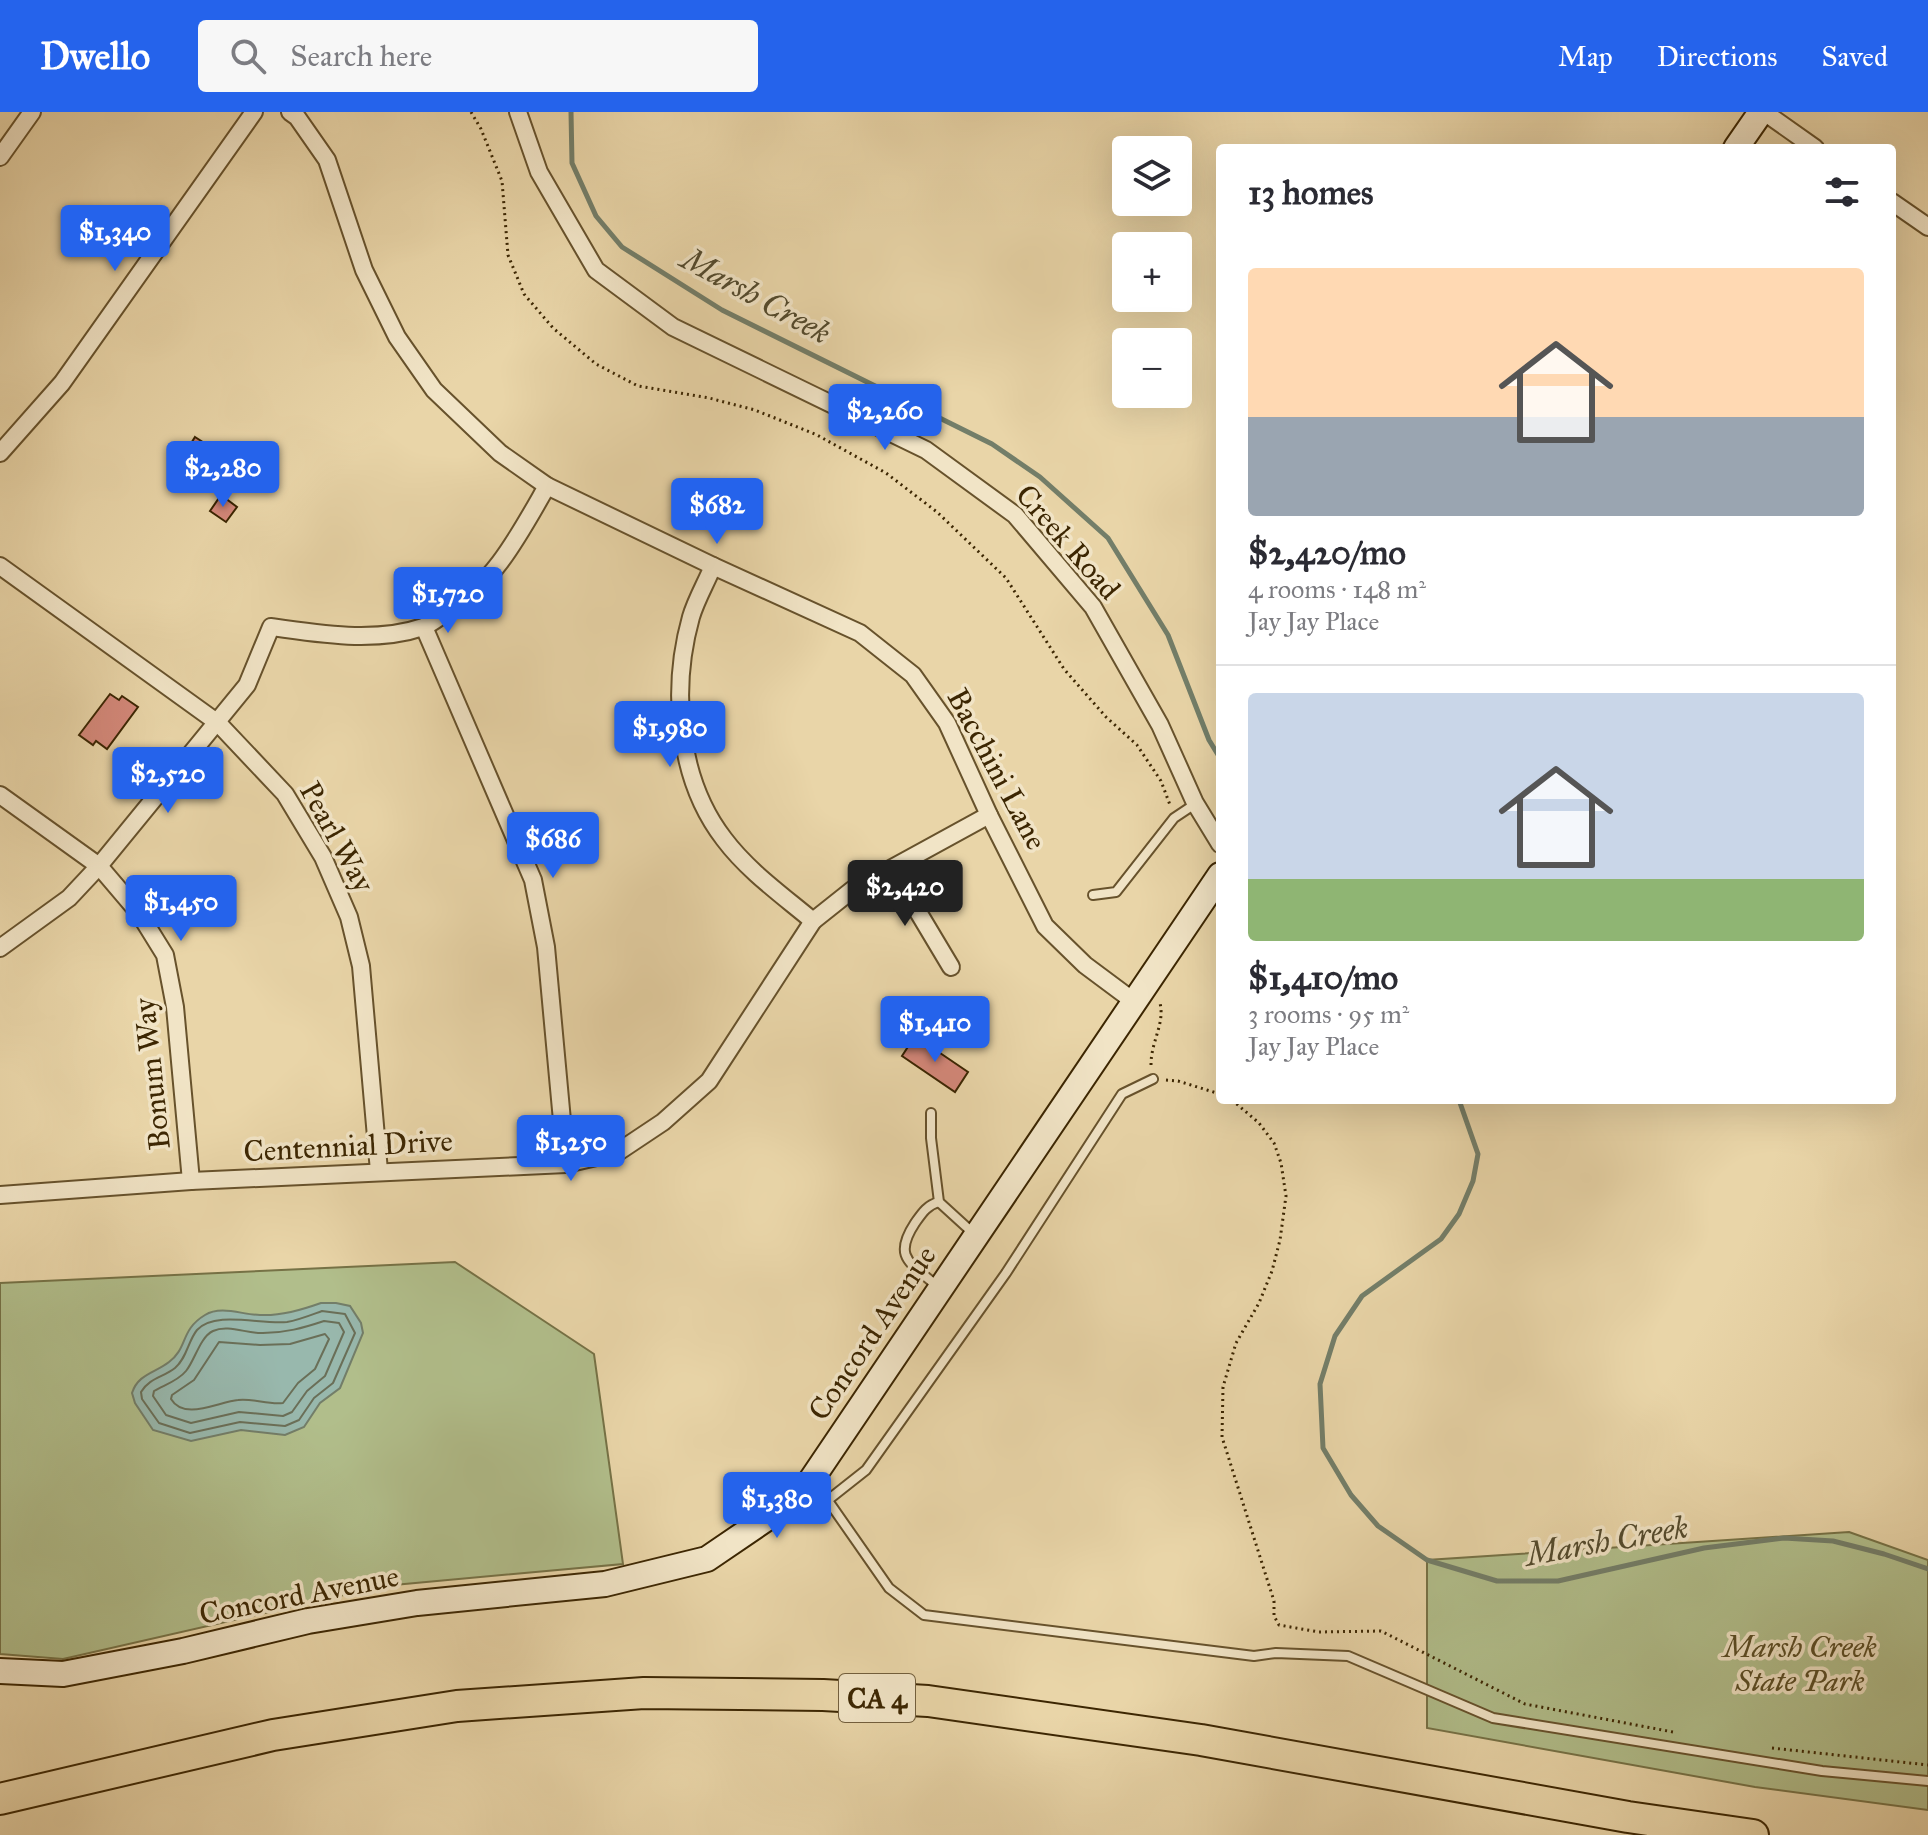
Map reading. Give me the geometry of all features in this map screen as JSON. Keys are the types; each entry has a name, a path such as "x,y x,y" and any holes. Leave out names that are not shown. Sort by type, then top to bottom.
{"highway":[{"name":"CA 4","path":"0,1799 273,1735 457,1706 644,1693 823,1695 928,1701 1201,1740 1628,1817 1753,1835"}],"street":[{"path":"0,157 32,112"},
{"path":"0,453 62,383 254,112"},
{"name":"Bacchini Lane","path":"290,112 297,117 327,160 364,270 397,337 434,390 500,453 547,486 860,633 913,675 947,723 1045,926 1085,965 1147,1000"},
{"name":"Creek Road","path":"518,112 539,172 596,270 673,327 926,450 1015,515 1093,607 1160,725 1195,803 1216,837"},
{"path":"1739,144 1763,112 1809,144"},
{"path":"1896,205 1928,227"},
{"path":"0,948 69,898 99,866 247,685 271,627 326,635 377,635 424,627 463,603 493,573 517,539 547,486"},
{"name":"Pearl Way","path":"0,566 218,723 285,794 323,857 349,917 361,966 379,1171"},
{"path":"713,566 692,614 681,665 680,711 698,799 724,839 755,873 813,921"},
{"path":"424,627 533,880 546,947 566,1164"},
{"name":"Bonum Way","path":"0,795 99,866 139,913 165,955 175,1007 191,1181"},
{"name":"Centennial Drive","path":"0,1195 191,1181 566,1164 618,1152 663,1122 709,1081 813,921 852,890 989,815"},
{"path":"893,870 951,967"},
{"name":"Concord Avenue","path":"0,1671 63,1674 323,1619 417,1603 605,1584 707,1559 801,1495 977,1236 1147,1000 1216,882"},
{"path":"0,1184 0,1195"}],"lane":[{"path":"1093,895 1116,892 1174,818 1195,803"},
{"path":"828,1500 866,1470 1006,1273 1122,1094 1153,1079"},
{"path":"931,1113 939,1202 977,1236"},
{"path":"939,1202 930,1204 921,1214 905,1238 903,1249 909,1262 941,1289"},
{"path":"812,1478 889,1588 924,1615 1254,1656 1276,1653 1348,1656 1493,1718 1822,1771 1928,1781"}],"path":[{"path":"471,112 502,181 508,255 524,294 553,328 596,364 638,386 744,407 817,435 886,473 937,512 1006,578 1064,669 1106,717 1137,745 1161,781 1174,818"},
{"path":"1147,1000 1163,1015 1151,1047 1153,1079 1178,1081 1216,1093"},
{"path":"1237,1104 1259,1123 1274,1143 1281,1163 1286,1196 1272,1271 1259,1303 1236,1343 1223,1387 1222,1437 1279,1625 1319,1632 1381,1631 1525,1704 1676,1733"},
{"path":"1768,1748 1928,1765"}],"green space":[{"path":"455,1262 594,1354 623,1564 383,1586 63,1659 0,1654 0,1283"},
{"name":"Marsh Creek State Park","path":"1849,1532 1928,1560 1928,1810 1755,1787 1427,1728 1427,1560"}],"water":[{"path":"321,1303 350,1306 361,1323 363,1333 340,1388 320,1403 304,1427 285,1435 241,1430 191,1441 153,1430 135,1403 132,1393 138,1382 175,1357 192,1327 205,1315 225,1311 276,1315"}],"building":[{"path":"195,437 209,446 200,459 187,450"},
{"path":"214,460 229,471 219,485 204,474"},
{"path":"221,495 237,507 226,522 210,511"},
{"path":"110,694 119,700 122,696 138,707 107,749 96,741 93,745 79,735"},
{"path":"915,1036 968,1072 955,1092 902,1056"}],"waterway":[{"name":"Marsh Creek","path":"571,112 572,163 596,216 622,247 722,310 992,444 1040,477 1108,538 1168,635 1216,751"},
{"name":"Marsh Creek","path":"1460,1104 1478,1154 1473,1181 1459,1214 1441,1239 1362,1296 1335,1336 1320,1384 1323,1448 1351,1495 1378,1526 1427,1560 1497,1581 1558,1581 1704,1548 1784,1538 1833,1541 1928,1569"}]}
